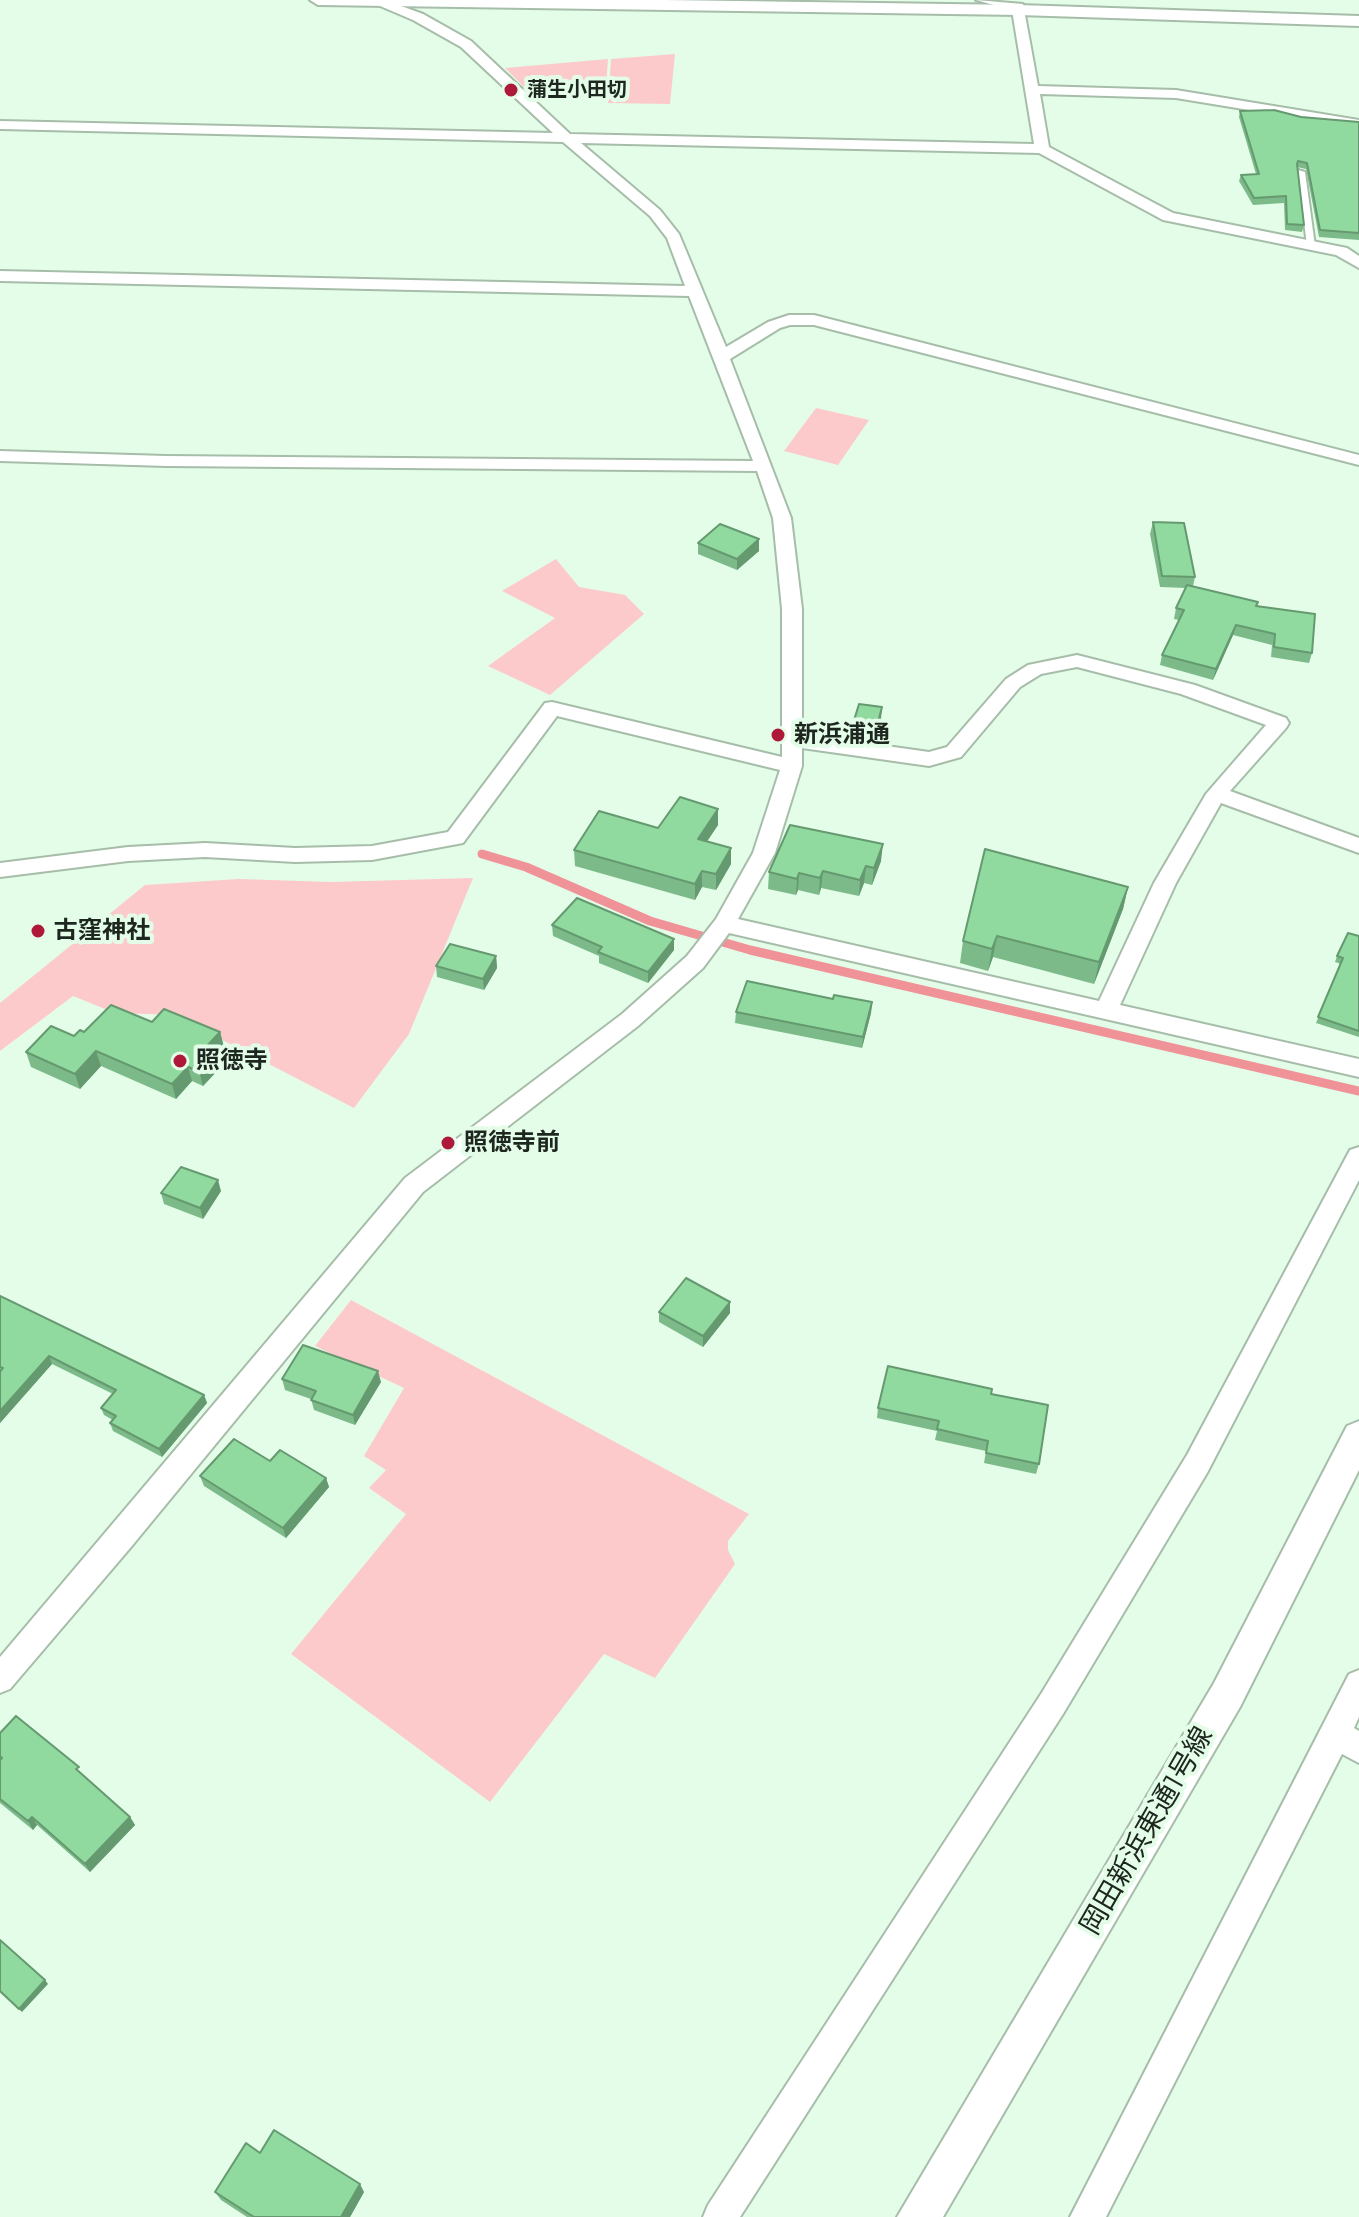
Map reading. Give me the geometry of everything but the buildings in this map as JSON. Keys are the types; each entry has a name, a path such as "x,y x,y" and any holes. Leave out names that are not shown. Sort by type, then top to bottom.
{"street":[{"path":"318,0 1019,10 1359,21"},
{"path":"0,1679 414,1185 630,1020 702,954 721,928 764,853 792,766 792,609 782,518 674,237 655,213 565,137 466,44 418,17 374,0"},
{"path":"983,0 1018,7 1042,149"},
{"path":"1030,90 1176,94 1359,124"},
{"path":"0,125 1042,149 1168,217 1341,251 1359,263"},
{"path":"0,276 696,291"},
{"path":"720,358 774,325 789,320 814,320 1359,460"},
{"path":"0,456 565,467 764,466"},
{"path":"790,739 929,759 954,752 1013,683 1035,669 1077,661 1188,689 1279,723 1216,794 1165,883 1106,1010"},
{"path":"0,870 128,854 205,850 295,855 372,853 455,838 552,708 792,766"},
{"path":"1216,794 1359,846"},
{"path":"721,928 1106,1010 1359,1068"},
{"path":"720,2217 1061,1691 1197,1464 1359,1157"},
{"name":"岡田新浜東通1号線","path":"919,2217 1227,1695 1359,1436"},
{"path":"1087,2217 1347,1741 1359,1684"}],"lane":[{"path":"1301,172 1311,246"}],"shaded area":[{"path":"675,54 670,104 608,103 611,59"},
{"path":"608,59 606,87 526,89 505,68"},
{"path":"816,408 869,420 838,465 784,451"},
{"path":"556,559 579,587 625,595 644,614 550,695 488,666 555,618 502,591"},
{"path":"473,878 409,1034 354,1108 174,1015 115,1013 73,996 0,1051 0,1003 145,885 239,879 331,882"},
{"path":"351,1300 749,1514 728,1541 728,1550 735,1564 655,1678 604,1654 490,1802 291,1654 406,1514 369,1488 386,1470 364,1456 404,1388 315,1346"}],"waterway":[{"path":"482,854 526,867 650,921 750,950 1359,1091"}],"place":[{"name":"蒲生小田切","path":"511,90"},
{"name":"新浜浦通","path":"778,735"},
{"name":"古窪神社","path":"38,931"},
{"name":"照徳寺","path":"180,1061"},
{"name":"照徳寺前","path":"448,1143"}]}
